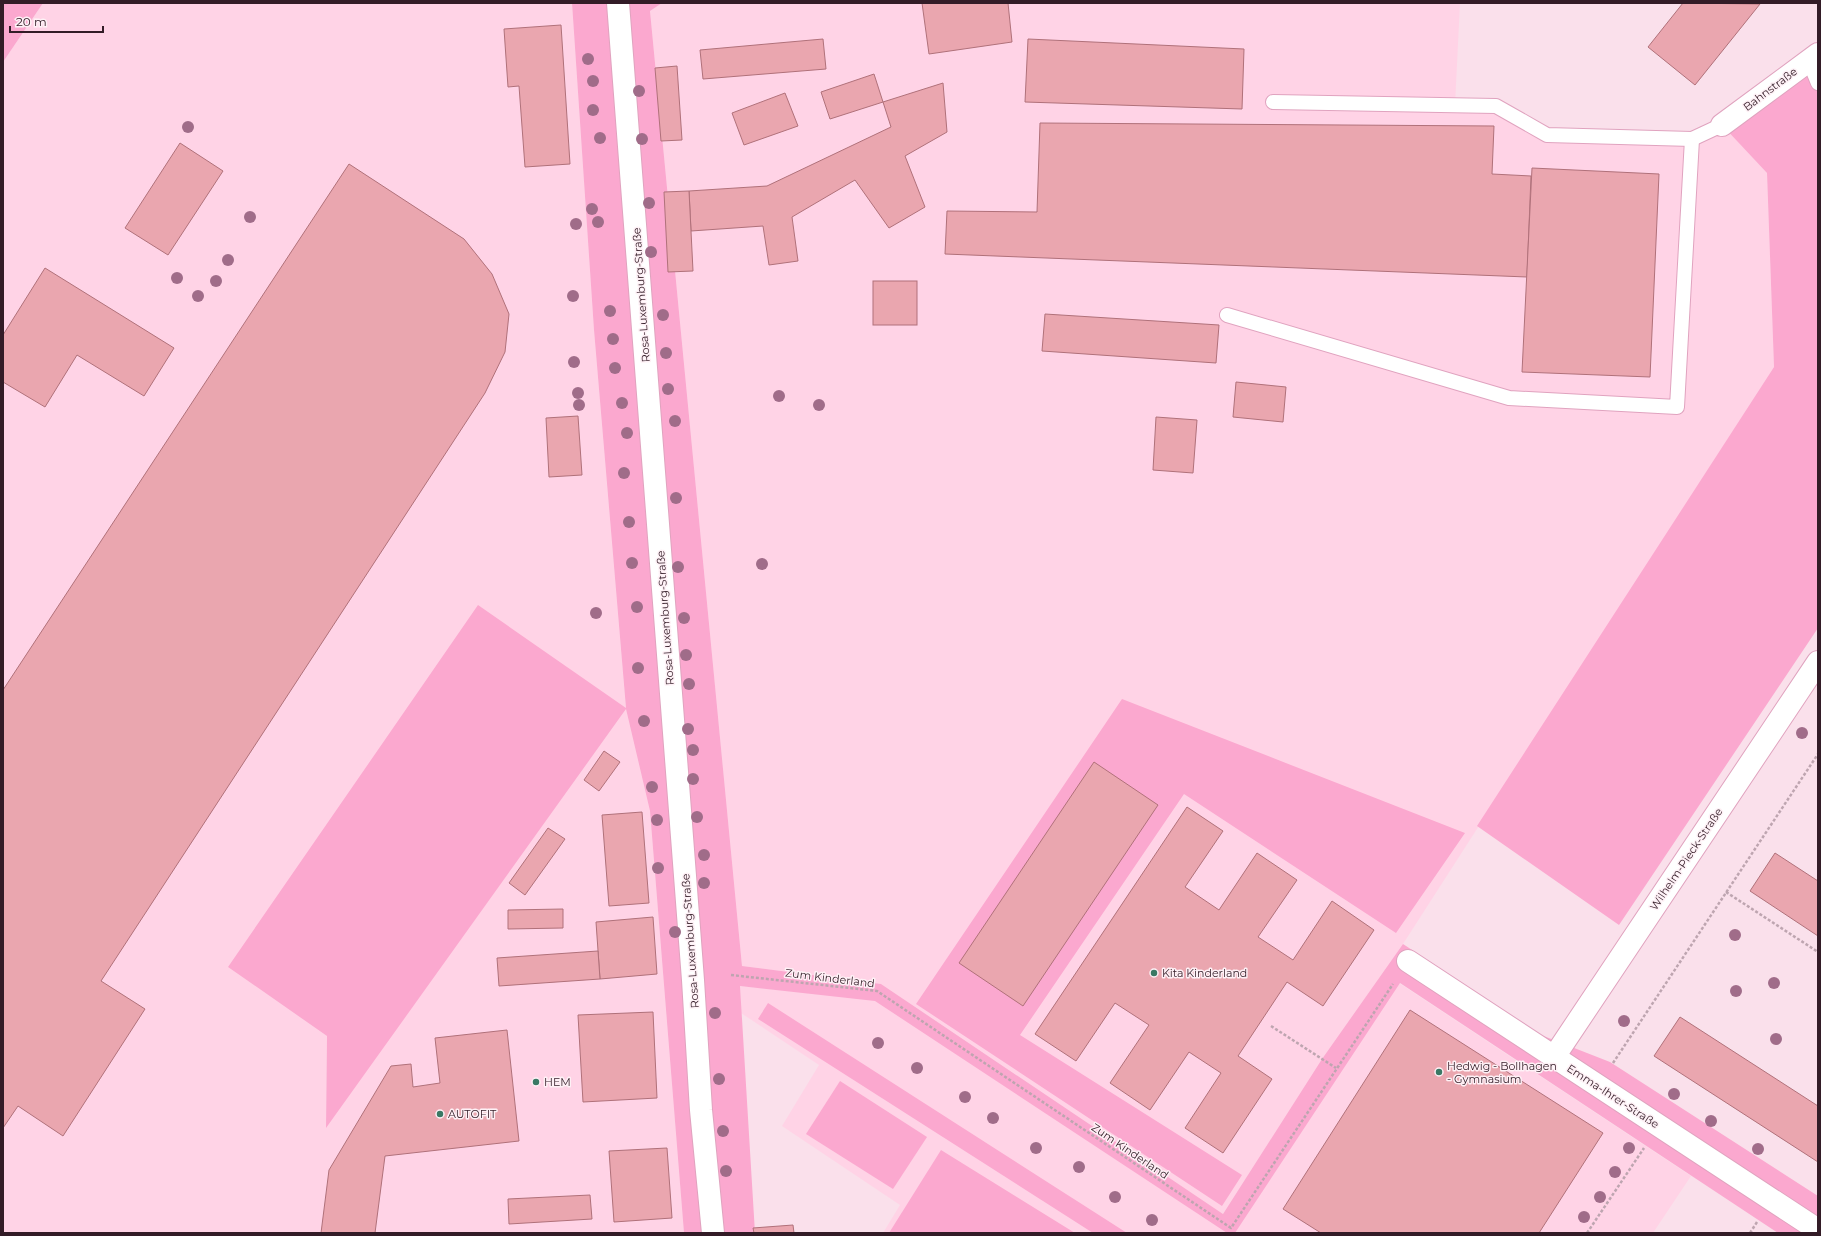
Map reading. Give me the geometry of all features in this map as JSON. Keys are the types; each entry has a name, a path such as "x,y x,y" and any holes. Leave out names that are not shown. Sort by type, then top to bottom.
{"main road":[{"name":"Rosa-Luxemburg-Straße","path":"618,3 693,980 701,1110 713,1233"},
{"name":"Bahnstraße","path":"1722,124 1813,57"},
{"name":"Wilhelm-Pieck-Straße","path":"1554,1057 1818,662"},
{"name":"Emma-Ihrer-Straße","path":"1408,961 1818,1230"}],"lane":[{"path":"1813,57 1818,84"},
{"path":"1273,102 1496,106 1547,135 1692,139 1722,124"},
{"path":"1227,315 1509,398 1678,407 1692,139"}],"path":[{"path":"1598,1086 1818,754"},
{"path":"1726,892 1818,952"},
{"name":"Zum Kinderland","path":"731,974 877,991 1231,1228 1408,961"},
{"path":"1271,1026 1336,1068"},
{"path":"1587,1233 1659,1126"}],"shaded area":[{"path":"3,3 43,3 3,62"},
{"path":"43,3 572,3 594,330 626,709 650,811 684,1233 3,1233 3,62","holes":["626,709 326,1127 327,1036 228,967"]},
{"path":"572,3 662,3 650,11 742,966 881,984 1223,1214 1322,1059 1403,944 1541,1035 1610,1062 1818,1196 1818,1233 1778,1233 1400,983 1235,1233 1227,1233 875,1001 740,986 755,1233 684,1233 650,811 626,709 326,1128 327,1036 228,967 478,605 626,708 594,330"},
{"path":"662,3 1460,3 1455,105 1496,106 1547,135 1692,139 1722,125 1767,173 1774,367 1403,944 1322,1059 1223,1214 881,984 742,966 650,11"},
{"path":"1818,54 1818,628 1619,925 1477,826 1774,367 1767,173 1722,125"},
{"path":"1122,699 1465,833 1396,933 1184,794 1020,1035 1242,1175 1222,1206 916,1004"},
{"name":"Hedwig - Bollhagen - Gymnasium","path":"1399,983 1691,1176 1653,1233 1235,1233"},
{"path":"740,986 875,1000 1227,1233 883,1233 900,1205 782,1126 819,1065 741,1013"},
{"path":"768,1003 1127,1233 1093,1233 758,1019"},
{"path":"840,1081 927,1137 893,1189 806,1134"},
{"path":"941,1150 1075,1233 889,1233"}],"building":[{"path":"922,3 1008,3 1012,42 929,54"},
{"path":"1683,3 1760,4 1695,85 1648,47"},
{"path":"561,25 570,164 525,167 519,86 508,87 504,29"},
{"path":"823,39 826,69 703,79 700,50"},
{"path":"1028,39 1244,49 1242,109 1025,102"},
{"path":"677,66 682,140 661,141 655,68"},
{"path":"874,74 883,102 830,119 821,92"},
{"path":"943,83 947,132 905,156 925,207 889,228 855,180 792,217 798,261 769,265 763,226 691,231 689,191 767,186 891,127 883,102"},
{"path":"785,93 798,126 744,145 732,113"},
{"path":"1040,123 1494,126 1492,174 1531,176 1527,277 945,254 947,211 1037,212"},
{"path":"180,143 223,171 168,255 125,228"},
{"path":"349,164 464,239 492,274 509,314 505,352 485,393 101,981 145,1009 63,1136 18,1106 3,1128 3,690"},
{"path":"1532,168 1659,174 1650,377 1522,372"},
{"path":"689,191 693,271 668,272 664,192"},
{"path":"45,268 174,348 144,396 77,355 45,407 3,382 3,335"},
{"path":"873,281 917,281 917,325 873,325"},
{"path":"1045,314 1219,325 1216,363 1042,351"},
{"path":"1236,382 1286,387 1283,422 1233,417"},
{"path":"578,416 582,475 549,477 546,418"},
{"path":"1156,417 1197,420 1193,473 1153,470"},
{"path":"604,751 620,762 599,791 584,780"},
{"path":"1094,762 1158,805 1023,1006 959,963"},
{"path":"1187,807 1223,831 1185,887 1219,910 1257,853 1297,880 1258,937 1293,960 1332,901 1374,930 1323,1006 1287,982 1238,1056 1272,1079 1223,1153 1185,1128 1221,1073 1189,1052 1150,1110 1110,1083 1149,1025 1115,1003 1076,1061 1035,1034"},
{"path":"642,812 649,903 609,906 602,815"},
{"path":"548,828 565,839 525,895 509,883"},
{"path":"1775,853 1818,881 1818,936 1750,891"},
{"path":"563,909 563,928 508,929 508,910"},
{"path":"653,917 657,974 600,979 596,922"},
{"path":"598,951 600,979 499,986 497,958"},
{"name":"Hedwig - Bollhagen - Gymnasium","path":"1410,1010 1603,1133 1539,1233 1321,1233 1283,1209"},
{"path":"653,1012 657,1098 583,1102 578,1015"},
{"path":"1680,1017 1818,1106 1818,1162 1654,1056"},
{"name":"AUTOFIT","path":"507,1030 519,1141 385,1156 375,1233 321,1233 329,1170 391,1066 411,1064 413,1087 440,1083 435,1038"},
{"path":"667,1148 672,1218 614,1222 609,1151"},
{"path":"590,1195 592,1219 509,1224 508,1199"},
{"path":"793,1225 794,1233 754,1233 753,1228"}],"place":[{"name":"Kita Kinderland","path":"1154,973"},
{"name":"Hedwig - Bollhagen - Gymnasium","path":"1439,1072"},
{"name":"HEM","path":"536,1082"},
{"name":"AUTOFIT","path":"440,1114"}]}
